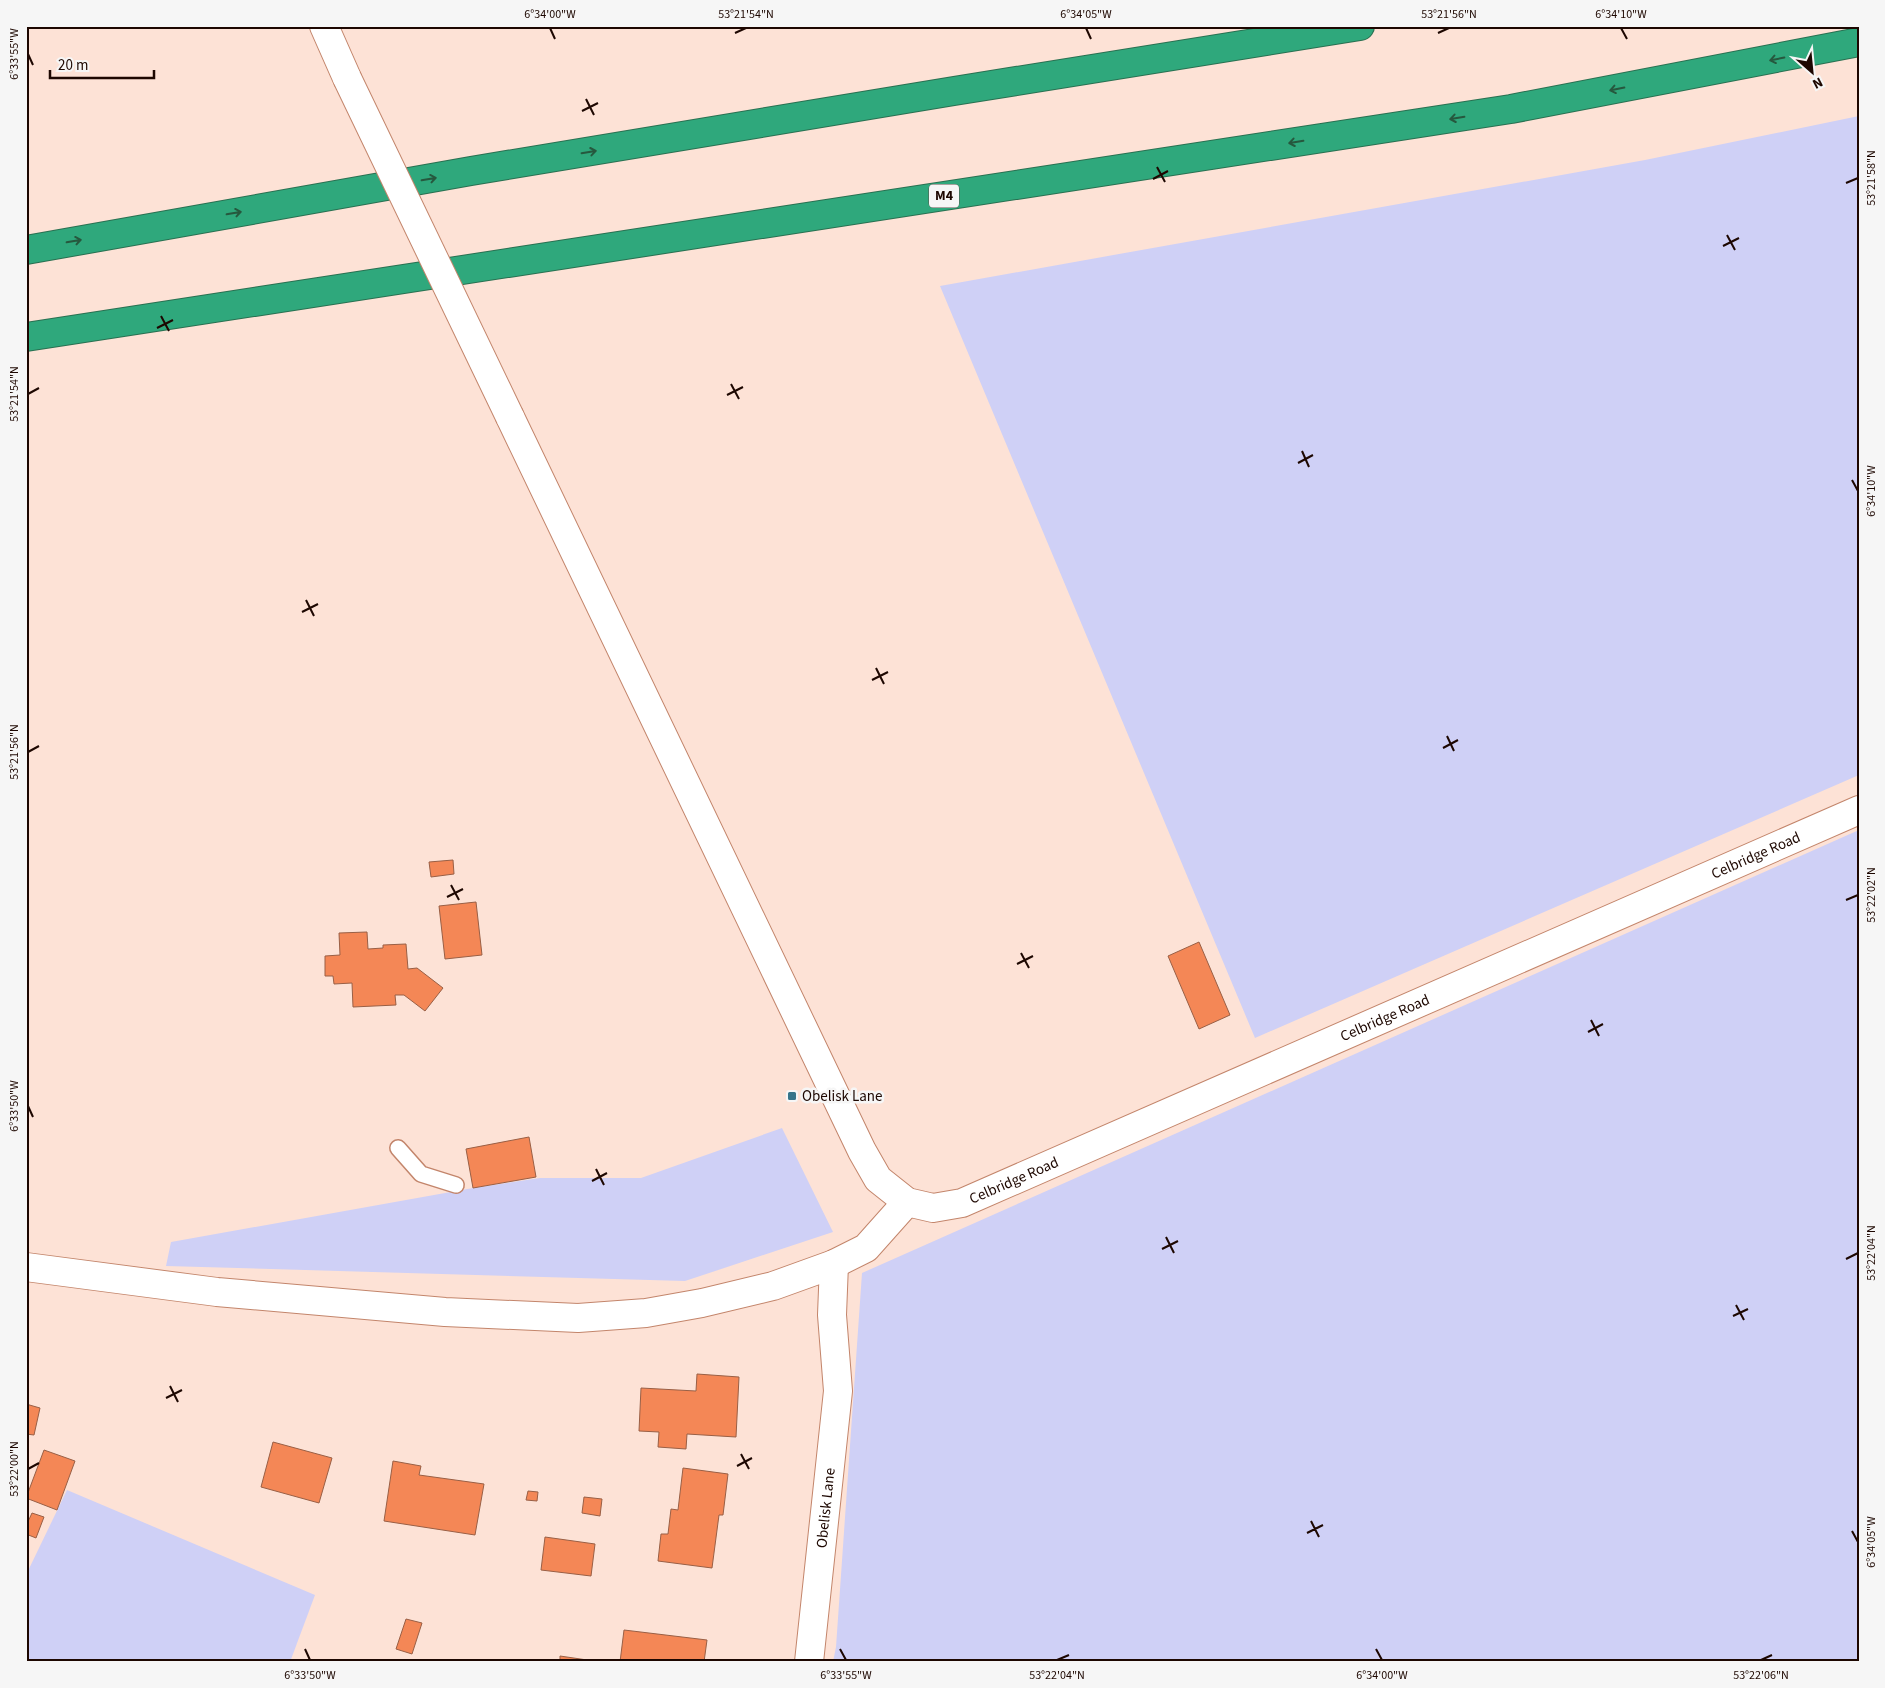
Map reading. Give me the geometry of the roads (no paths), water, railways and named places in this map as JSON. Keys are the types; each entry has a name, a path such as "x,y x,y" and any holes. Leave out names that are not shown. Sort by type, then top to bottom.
{"highway":[{"path":"26,250 609,148 1360,26"},
{"name":"M4","path":"26,337 1511,109 1859,42"}],"main road":[{"path":"26,1267 217,1292 445,1312 578,1318 646,1313 702,1303 773,1286 834,1264 866,1248 906,1202 878,1179 862,1151 347,78 324,26"},
{"name":"Celbridge Road","path":"906,1202 933,1208 962,1203 1859,810"},
{"name":"Obelisk Lane","path":"809,1662 838,1390 832,1315 834,1264"}],"lane":[{"path":"398,1148 421,1174 456,1185"}],"place":[{"name":"Obelisk Lane","path":"792,1096"}]}
